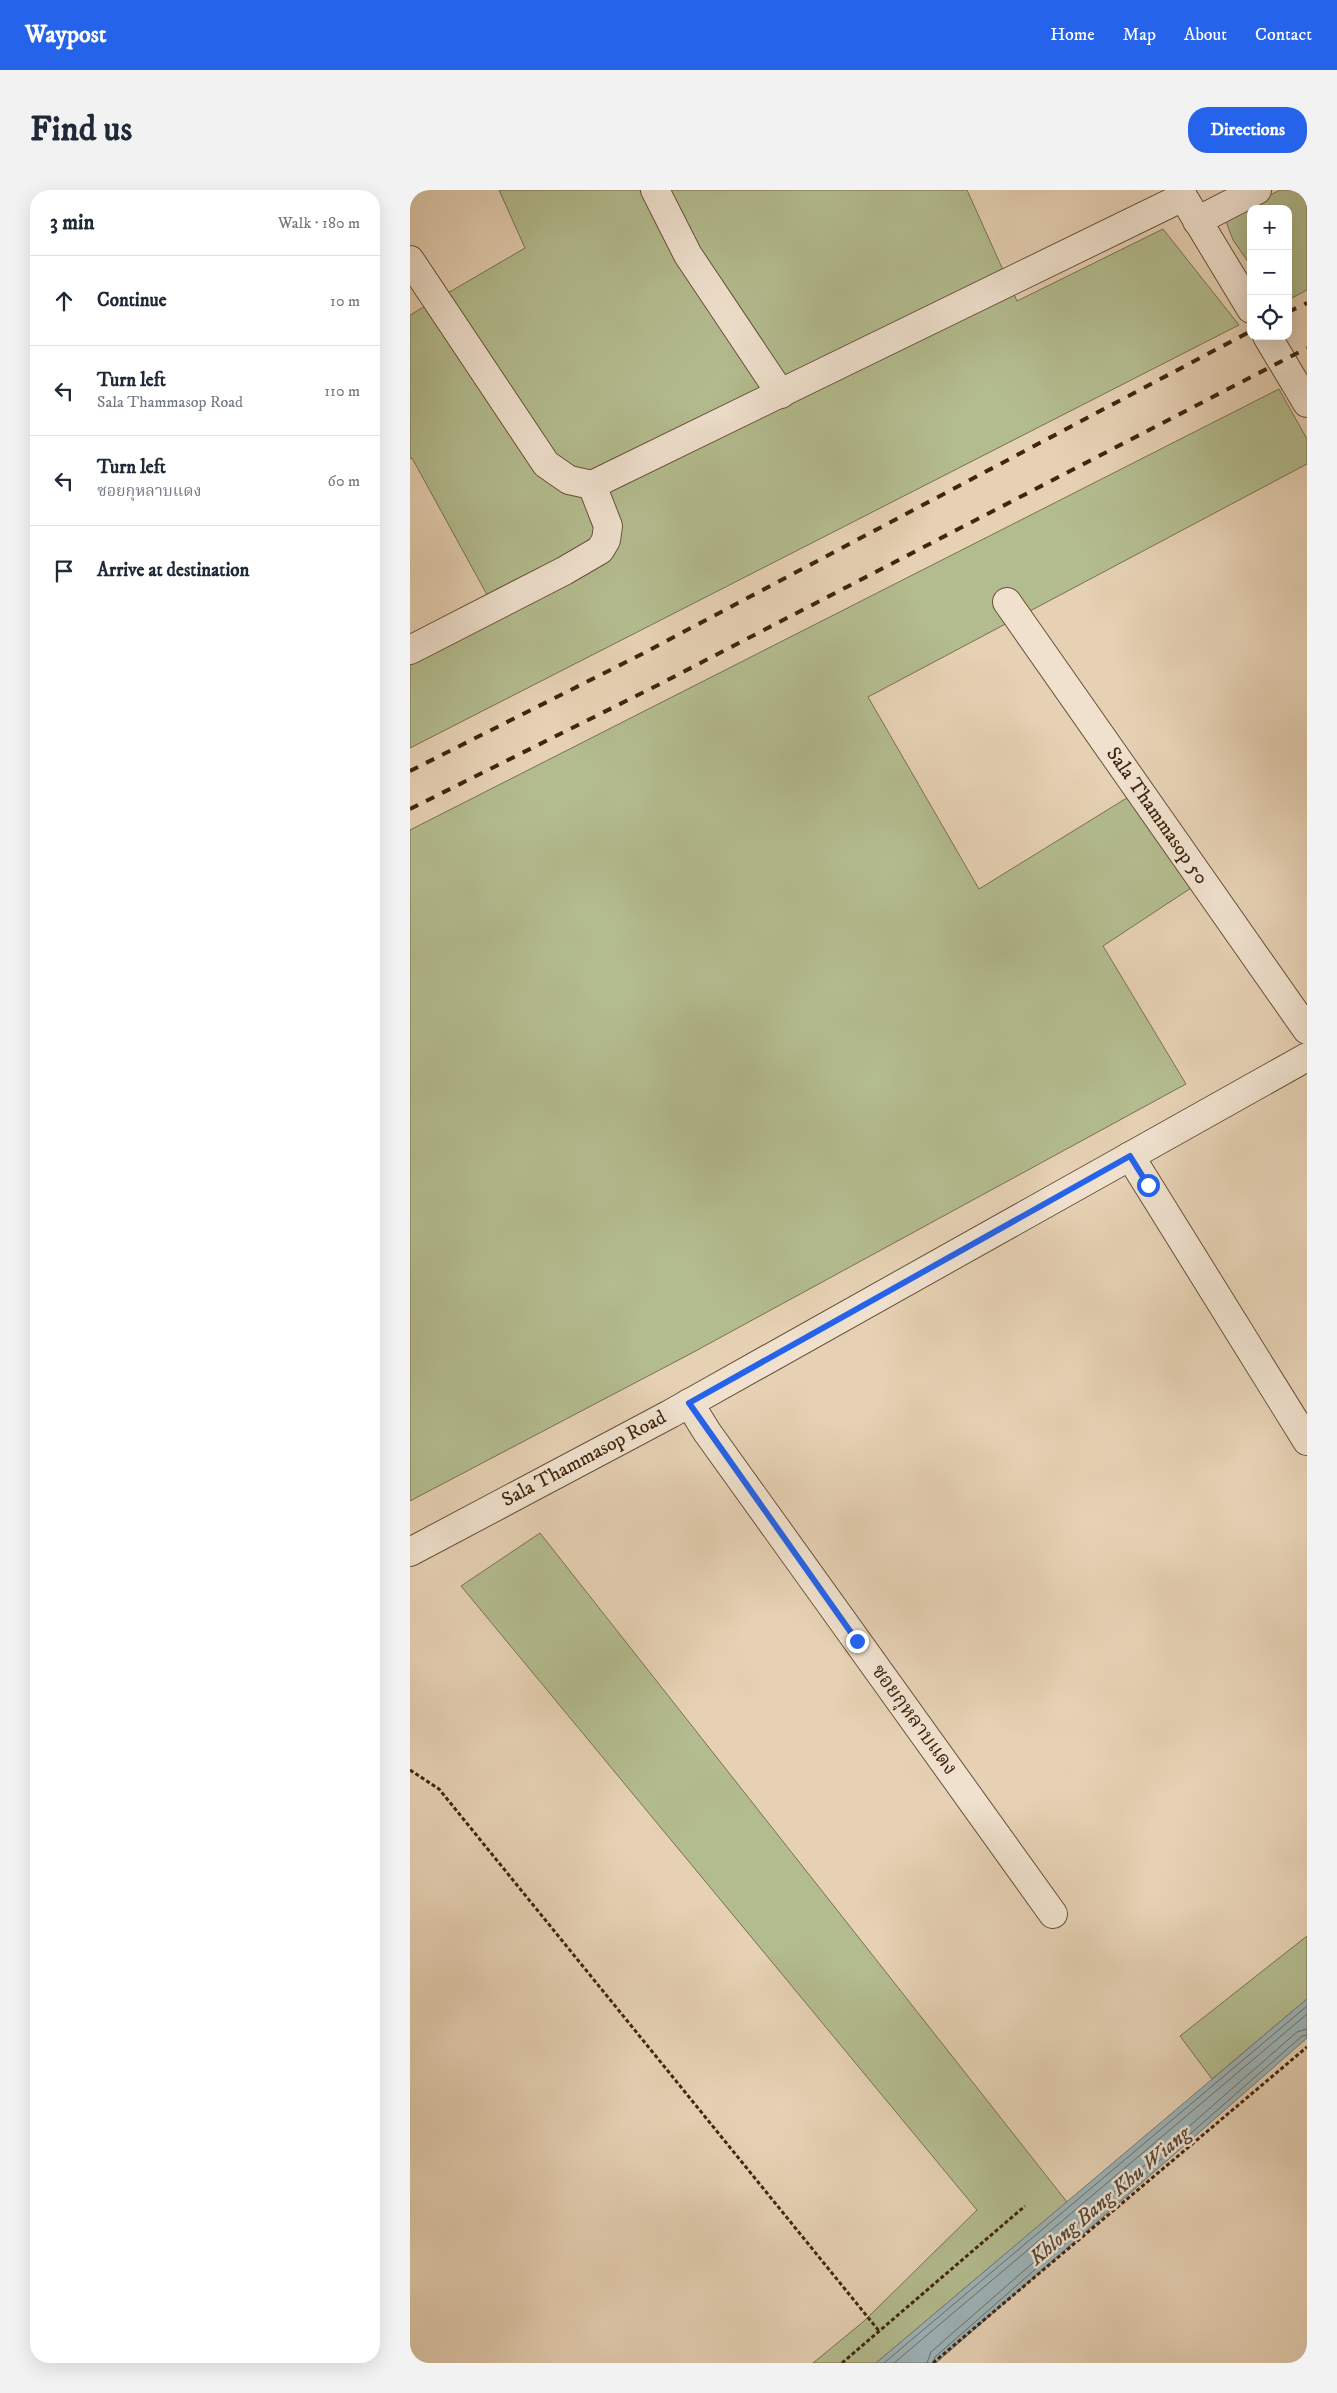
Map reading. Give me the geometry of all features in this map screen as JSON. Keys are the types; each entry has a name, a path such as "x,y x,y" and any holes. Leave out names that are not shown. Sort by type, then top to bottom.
{"street":[{"path":"654,190 688,255 781,394"},
{"path":"1197,221 1257,190"},
{"path":"410,260 546,464 568,480 592,485 781,394 1181,194 1247,302"},
{"path":"1269,340 1307,403"},
{"path":"410,650 564,572 600,550 606,540 608,526 592,485"},
{"name":"Sala Thammasop 50","path":"1007,602 1307,1030"},
{"name":"Sala Thammasop Road","path":"410,1552 689,1403 1307,1057"},
{"path":"1130,1156 1307,1441"},
{"name":"ซอยกุหลาบแดง","path":"689,1403 713,1440 1053,1914"}],"path":[{"path":"410,1770 438,1789 879,2331"},
{"path":"933,2363 1307,2047"},
{"path":"842,2363 1025,2206"}],"green space":[{"path":"499,190 967,190 1017,301 1163,229 1239,325 410,748 410,658 497,613 412,458 410,459 410,315 525,248"},
{"path":"1280,190 1307,190 1307,290 1292,298 1292,205 1252,205"},
{"path":"1247,207 1247,260 1233,240 1225,219"},
{"path":"1279,389 1307,439 1307,464 868,697 979,889 1130,796 1191,888 1103,946 1186,1084 690,1354 410,1501 410,830"},
{"path":"540,1533 1067,2202 876,2363 813,2363 863,2322 977,2210 461,1586"},
{"path":"1307,1936 1307,1999 1212,2079 1180,2036"}],"water":[{"name":"Khlong Bang Khu Wiang","path":"1307,1999 1307,2038 936,2363 876,2363"}],"railway":[{"path":"1292,310 1307,303"},
{"path":"410,771 640,655 1247,333"},
{"path":"410,809 658,685 1307,348"}],"route":[{"path":"857,1641 707,1432 689,1403 1130,1156 1148,1185"}]}
